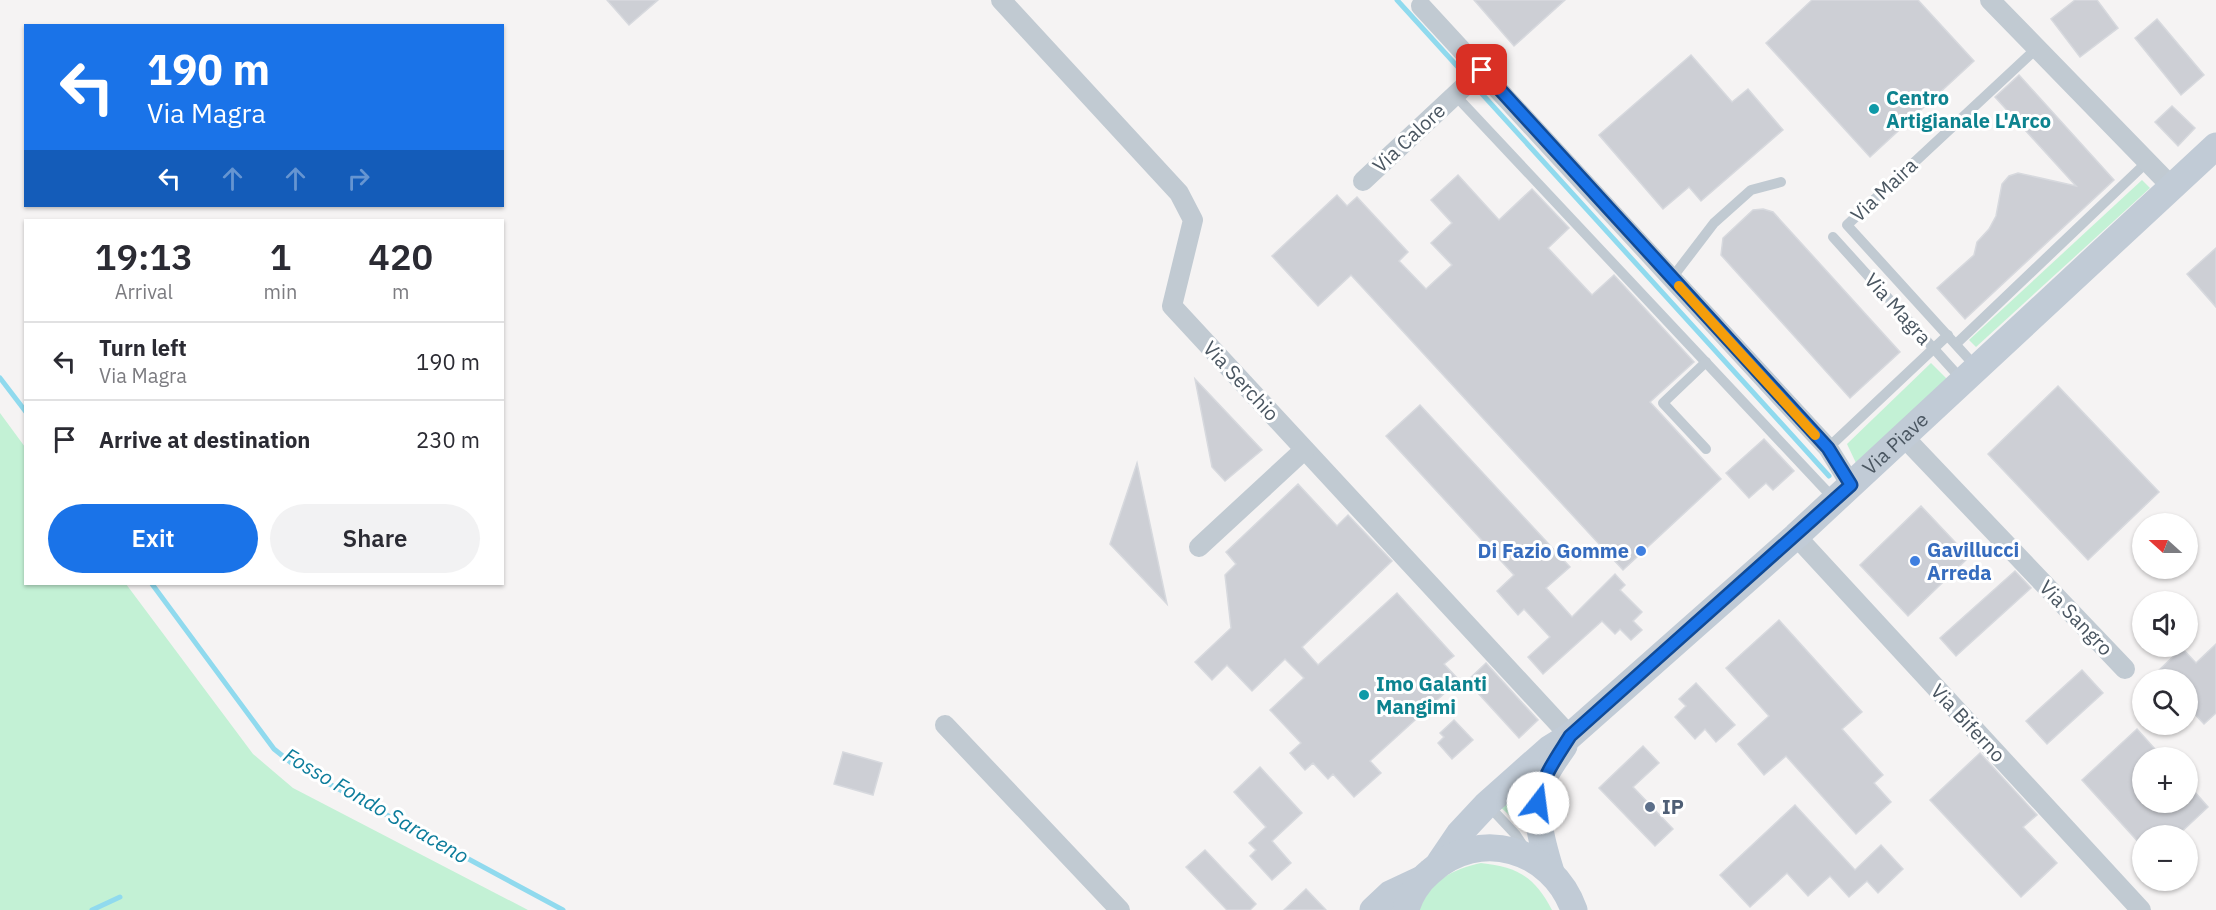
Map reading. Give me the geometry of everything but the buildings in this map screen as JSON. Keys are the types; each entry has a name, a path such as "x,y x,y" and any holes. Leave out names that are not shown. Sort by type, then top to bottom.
{"main road":[{"name":"Via Piave","path":"1406,910 1407,904 1459,834 1487,804 1549,749 1570,736 1796,536 2216,146"},
{"name":"Via Piave","path":"1541,865 1539,793 1546,774 1570,736"},
{"path":"1373,910 1390,894 1461,852 1485,847 1509,849 1541,865 1562,884 1574,910"}],"street":[{"name":"Via Serchio","path":"1001,0 1179,193 1193,220 1172,306 1570,736"},
{"path":"1990,0 2172,187"},
{"path":"1421,6 1828,448 1843,492"},
{"name":"Via Calore","path":"1363,181 1482,70"},
{"name":"Via Sangro","path":"1903,436 2125,669"},
{"path":"1199,547 1304,450"},
{"name":"Via Biferno","path":"1796,536 2141,910"},
{"path":"945,725 1120,910"}],"lane":[{"name":"Via Maira","path":"1970,375 1956,344 1846,225 2037,48"},
{"path":"1455,95 1706,362 1843,492"},
{"path":"1956,344 2147,162"},
{"path":"1672,278 1714,223 1751,190 1781,182"},
{"name":"Via Magra","path":"1833,237 1934,349 1970,375"},
{"path":"1828,448 1948,335"},
{"path":"1706,362 1662,403 1706,449"},
{"path":"1487,804 1541,865"}],"green space":[{"path":"2142,180 2150,188 1976,347 1969,340"},
{"path":"1931,363 1947,379 1856,463 1847,444"},
{"path":"0,413 24,446 24,585 127,585 253,754 293,788 528,910 0,910"},
{"path":"1546,761 1535,838 1498,805"},
{"path":"1481,863 1505,867 1524,876 1539,889 1552,910 1419,910 1430,891 1443,878 1460,869"}],"waterway":[{"path":"1397,0 1467,77"},
{"path":"1473,84 1829,476"},
{"name":"Fosso Fondo Saraceno","path":"0,378 24,409"},
{"name":"Fosso Fondo Saraceno","path":"153,585 274,749 294,765 563,910"},
{"path":"92,910 120,897"}],"slow traffic":[{"path":"1679,286 1815,435"}],"place":[{"name":"Centro Artigianale L'Arco","path":"1874,109"},
{"name":"Di Fazio Gomme","path":"1641,551"},
{"name":"Gavillucci Arreda","path":"1915,561"},
{"name":"Imo Galanti Mangimi","path":"1364,695"},
{"name":"IP","path":"1650,807"}],"route":[{"path":"1482,70 1828,448 1851,485 1570,736 1546,774 1538,803"}]}
